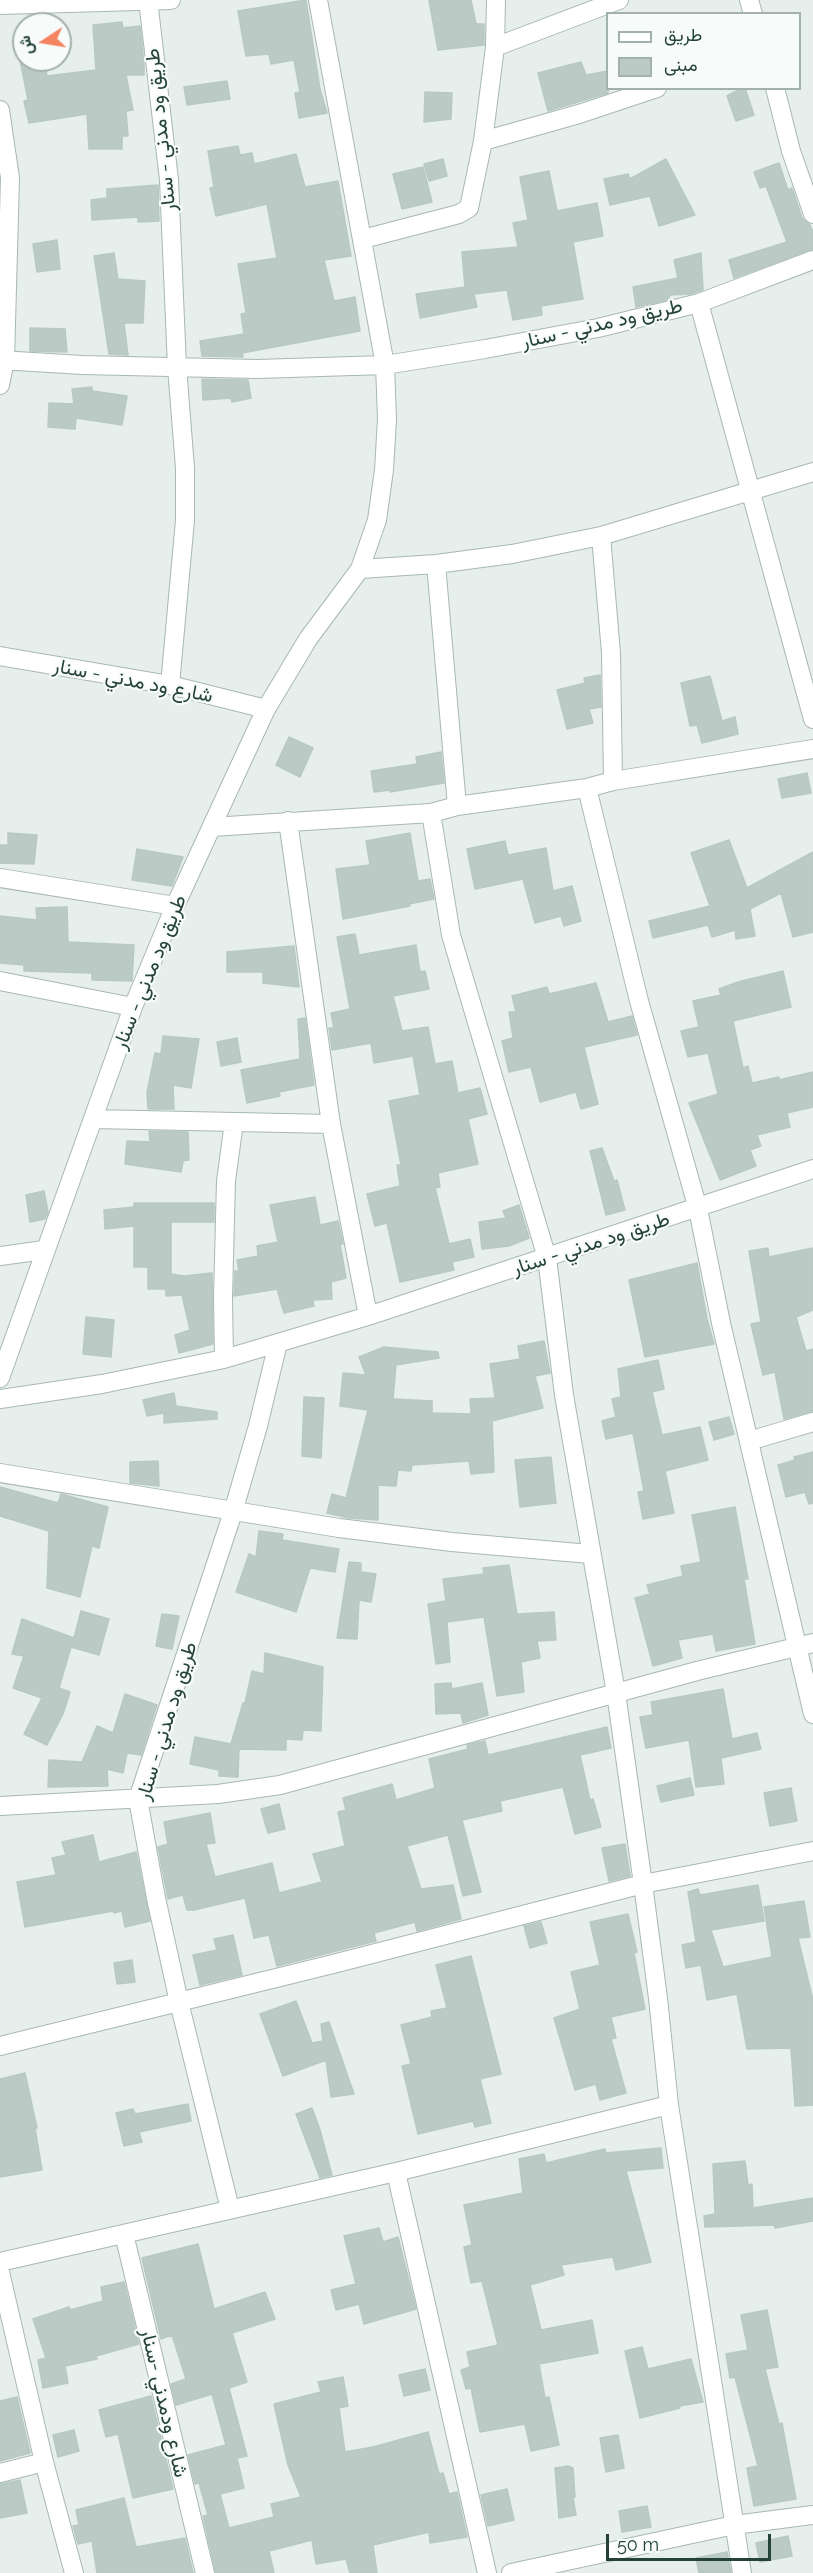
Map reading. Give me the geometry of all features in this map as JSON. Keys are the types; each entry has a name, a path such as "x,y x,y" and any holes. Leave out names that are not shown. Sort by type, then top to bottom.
{"street":[{"path":"0,4 171,0"},
{"name":"طريق ود مدني - سنار","path":"0,1378 133,1007 175,906 266,709 308,639 360,569 377,520 384,470 387,419 385,365 318,0"},
{"path":"363,239 459,214 469,207 483,141 495,47 496,0"},
{"path":"495,47 619,0"},
{"name":"طريق ود مدني - سنار","path":"148,1 169,180 177,367 185,468 185,520 170,685"},
{"path":"483,141 579,114 651,90"},
{"path":"776,90 791,151 813,214"},
{"path":"0,110 10,178 0,385"},
{"name":"طريق ود مدني - سنار","path":"2,360 82,365 257,369 385,365 586,330 699,303 813,260"},
{"path":"699,303 813,719"},
{"path":"360,569 436,564 512,554 601,537 813,472"},
{"path":"601,537 611,653 614,781"},
{"path":"436,564 457,806"},
{"name":"شارع ود مدني - سنار","path":"0,656 170,685 266,709"},
{"path":"212,827 431,813 457,806 587,788 614,781 813,749"},
{"path":"587,788 639,1001 698,1209 721,1323 749,1442 806,1645 813,1714"},
{"path":"431,813 451,934 548,1258 564,1395 616,1693 658,1998 669,2105 742,2573"},
{"path":"288,821 331,1124 368,1316"},
{"path":"0,878 175,906"},
{"path":"0,981 133,1007"},
{"path":"93,1119 331,1124"},
{"path":"224,1359 226,1181 234,1122"},
{"name":"طريق ود مدني - سنار","path":"0,1399 102,1384 224,1359 368,1316 548,1258 813,1169"},
{"path":"0,1256 44,1250"},
{"name":"طريق ود مدني - سنار","path":"230,2209 179,2002 156,1898 138,1799 232,1512 258,1426 278,1343"},
{"path":"749,1442 813,1422"},
{"path":"0,1473 232,1512 452,1542 590,1554"},
{"path":"0,1806 218,1794 280,1785 616,1693 806,1645"},
{"path":"0,2046 643,1884 813,1851"},
{"path":"0,2262 396,2172 669,2105"},
{"path":"396,2172 487,2573"},
{"name":"شارع ودمدني -سنار","path":"124,2234 205,2573"},
{"path":"0,2272 44,2462 74,2573"},
{"path":"0,2473 44,2462"},
{"path":"511,2573 734,2525 813,2515"}],"building":[{"path":"306,0 320,89 327,113 299,118 295,93 300,92 294,60 271,64 269,54 246,56 238,11"},
{"path":"429,0 471,0 476,24 484,24 484,45 438,50"},
{"path":"122,22 123,28 140,26 144,75 126,75 133,110 126,111 128,136 122,136 122,149 89,149 87,114 29,123 24,101 28,100 22,72 46,72 47,76 96,70 93,25"},
{"path":"581,62 586,75 606,71 608,93 548,111 538,73"},
{"path":"227,81 230,99 187,105 184,87"},
{"path":"738,90 746,90 754,115 736,121 727,96"},
{"path":"425,92 452,93 451,119 424,122"},
{"path":"238,146 240,155 252,153 254,164 296,154 305,187 338,181 351,256 324,260 334,301 355,297 360,331 242,353 243,357 202,356 200,341 244,334 241,314 246,313 238,264 277,258 267,204 216,216 210,188 214,187 208,151"},
{"path":"443,159 447,176 429,181 424,164"},
{"path":"666,159 695,215 659,226 650,196 610,205 604,179 628,174 630,179"},
{"path":"779,163 788,190 792,188 802,218 810,225 813,232 813,249 734,278 729,260 787,242 766,186 760,188 754,172"},
{"path":"423,167 432,202 402,209 393,174"},
{"path":"549,171 557,211 597,203 603,236 573,242 583,299 541,306 542,315 513,320 507,290 474,294 477,307 420,318 416,294 465,287 462,252 518,247 513,223 528,220 520,177"},
{"path":"158,185 159,221 138,222 138,217 92,220 91,200 107,198 107,189"},
{"path":"57,240 60,269 37,272 33,244"},
{"path":"114,253 118,279 145,281 143,323 124,323 128,355 109,354 94,256"},
{"path":"701,253 703,290 690,294 669,295 670,299 636,307 633,287 678,278 674,260"},
{"path":"30,328 65,329 67,352 30,351"},
{"path":"202,379 248,380 251,398 232,402 231,398 203,400"},
{"path":"92,387 92,391 127,396 122,425 76,418 75,429 48,427 49,403 74,404 72,389"},
{"path":"600,675 601,707 589,709 593,723 567,729 557,690 585,683 584,678"},
{"path":"710,676 722,721 735,717 738,734 702,743 697,725 690,726 681,683"},
{"path":"289,737 313,748 300,777 276,765"},
{"path":"441,752 444,783 390,792 390,790 374,792 371,771 417,764 416,757"},
{"path":"807,773 811,793 782,798 778,779"},
{"path":"8,833 37,835 34,864 0,863 0,845 8,845"},
{"path":"410,833 418,881 430,879 434,899 343,919 336,869 370,865 366,841"},
{"path":"729,840 747,888 813,852 813,932 793,937 781,893 750,909 755,936 736,939 735,930 712,937 708,925 653,938 649,921 710,906 691,853"},
{"path":"505,841 508,855 546,848 553,891 572,886 581,921 564,926 561,916 535,923 523,879 475,889 467,849"},
{"path":"137,849 183,857 172,886 132,880"},
{"path":"67,907 68,942 134,945 132,981 92,980 92,973 24,971 24,965 0,963 0,916 37,920 36,908"},
{"path":"355,934 359,955 416,945 420,972 425,971 429,989 393,996 402,1031 428,1027 435,1064 452,1061 458,1093 480,1088 487,1114 468,1119 478,1164 438,1173 440,1187 435,1188 449,1244 470,1239 474,1257 452,1262 454,1270 400,1282 387,1223 375,1226 367,1194 400,1186 397,1165 401,1165 389,1101 420,1095 413,1056 374,1063 371,1043 332,1050 329,1028 334,1028 331,1013 350,1009 337,937"},
{"path":"294,946 299,987 263,983 263,972 227,972 227,952"},
{"path":"783,971 791,1007 733,1021 743,1068 748,1066 752,1083 779,1077 779,1080 813,1072 813,1107 787,1113 790,1127 757,1135 761,1146 750,1150 756,1166 720,1180 689,1103 718,1094 708,1053 688,1057 681,1031 699,1027 693,1001 721,995 719,989 738,982"},
{"path":"596,983 608,1022 632,1016 637,1035 584,1047 598,1104 581,1109 576,1092 540,1102 531,1067 509,1072 502,1041 513,1038 509,1012 516,1012 512,996 547,987 549,994"},
{"path":"305,1018 314,1085 279,1092 280,1096 247,1103 241,1070 300,1059 298,1019"},
{"path":"163,1036 199,1039 191,1088 173,1085 174,1109 148,1109 147,1092 155,1053 161,1054"},
{"path":"237,1038 241,1062 221,1066 217,1042"},
{"path":"149,1131 188,1132 189,1160 183,1161 181,1172 125,1164 127,1141 150,1142"},
{"path":"602,1148 614,1181 617,1180 625,1210 606,1215 590,1151"},
{"path":"44,1191 48,1212 45,1219 30,1222 26,1195"},
{"path":"315,1197 320,1225 338,1221 343,1244 340,1244 346,1278 331,1282 332,1299 313,1300 314,1306 284,1313 277,1289 234,1296 235,1271 239,1271 237,1260 258,1256 257,1246 278,1242 270,1205"},
{"path":"134,1203 214,1203 214,1222 171,1222 171,1274 184,1276 212,1273 213,1344 179,1353 175,1335 190,1330 182,1295 166,1296 166,1289 148,1289 148,1267 134,1267 134,1226 105,1229 104,1210 134,1207"},
{"path":"519,1205 529,1238 509,1246 482,1249 479,1222 506,1218 503,1211"},
{"path":"768,1248 769,1257 813,1248 813,1310 796,1317 806,1351 813,1349 813,1411 784,1419 775,1372 763,1375 751,1324 761,1322 749,1251"},
{"path":"697,1263 714,1344 645,1357 629,1280"},
{"path":"86,1317 114,1320 111,1357 83,1354"},
{"path":"544,1341 550,1373 535,1376 543,1408 492,1421 494,1472 471,1474 469,1461 412,1465 411,1471 398,1470 396,1486 378,1485 378,1520 349,1518 327,1513 332,1494 346,1498 368,1410 340,1406 343,1373 366,1375 359,1357 384,1347 438,1352 439,1358 396,1365 393,1399 432,1401 432,1413 471,1414 470,1399 495,1398 490,1364 520,1359 518,1346"},
{"path":"658,1360 664,1389 652,1392 662,1435 700,1427 708,1460 665,1471 674,1513 643,1519 638,1492 644,1491 633,1433 606,1439 602,1421 616,1417 612,1399 621,1397 618,1369"},
{"path":"174,1393 176,1406 217,1412 217,1419 164,1423 164,1413 147,1416 143,1400"},
{"path":"304,1397 324,1398 321,1458 302,1456"},
{"path":"729,1417 734,1434 714,1440 709,1422"},
{"path":"813,1452 813,1503 809,1504 805,1492 786,1497 778,1465 795,1460 794,1457"},
{"path":"551,1457 556,1503 520,1507 515,1460"},
{"path":"158,1461 159,1486 130,1483 130,1462"},
{"path":"0,1487 58,1503 61,1494 108,1507 99,1548 92,1546 80,1597 47,1588 49,1531 0,1516"},
{"path":"735,1507 748,1579 744,1579 755,1644 716,1651 713,1634 678,1640 682,1658 653,1666 635,1598 650,1594 647,1585 683,1576 681,1566 701,1562 692,1515"},
{"path":"259,1531 283,1534 282,1540 339,1549 335,1572 310,1568 296,1612 236,1592 249,1554 256,1557"},
{"path":"349,1562 361,1563 361,1572 376,1574 371,1602 359,1600 357,1639 337,1638"},
{"path":"509,1565 517,1614 554,1612 556,1640 537,1641 540,1658 521,1662 524,1692 497,1696 484,1617 447,1622 450,1662 436,1664 428,1604 446,1601 443,1579 484,1574 483,1568"},
{"path":"81,1611 109,1619 99,1655 71,1647 59,1688 70,1692 63,1714 47,1745 24,1734 42,1698 13,1688 24,1656 12,1654 22,1619 74,1638"},
{"path":"162,1614 179,1616 172,1649 156,1646"},
{"path":"265,1653 323,1667 321,1731 303,1730 302,1740 286,1739 286,1750 239,1749 238,1777 219,1776 219,1770 190,1764 195,1737 231,1744 243,1703 245,1703 252,1671 264,1674"},
{"path":"451,1683 452,1689 482,1683 488,1715 463,1723 461,1713 436,1714 435,1684"},
{"path":"723,1689 732,1739 757,1733 761,1749 721,1758 724,1784 696,1787 689,1740 646,1748 640,1717 653,1715 651,1702"},
{"path":"125,1694 157,1705 141,1755 127,1753 123,1773 107,1769 108,1786 48,1787 49,1760 82,1762 97,1726 113,1733"},
{"path":"607,1727 611,1748 580,1755 590,1800 593,1799 601,1827 575,1834 563,1787 500,1801 502,1811 462,1820 481,1892 463,1896 448,1835 407,1846 421,1889 453,1885 461,1919 417,1931 415,1922 374,1933 376,1941 277,1966 269,1935 254,1938 245,1898 194,1910 187,1910 183,1895 168,1899 158,1847 168,1844 164,1822 210,1813 215,1843 206,1844 215,1877 272,1863 279,1893 322,1882 313,1854 345,1846 338,1812 346,1810 343,1798 392,1784 396,1800 435,1788 429,1759 468,1749 467,1745 485,1741 488,1755"},
{"path":"690,1778 694,1795 661,1802 657,1786"},
{"path":"791,1788 797,1821 770,1826 764,1793"},
{"path":"279,1804 285,1829 268,1833 261,1809"},
{"path":"93,1835 99,1862 136,1852 150,1921 125,1927 122,1911 114,1913 113,1911 25,1927 17,1882 56,1875 52,1858 66,1855 62,1842"},
{"path":"625,1844 630,1876 609,1881 602,1848"},
{"path":"758,1885 764,1921 711,1930 723,1967 772,1957 764,1907 804,1901 810,1937 798,1938 813,2000 813,2105 795,2106 791,2048 747,2049 737,1994 707,2000 701,1965 686,1968 682,1945 696,1942 688,1892 698,1889 700,1895"},
{"path":"628,1914 637,1952 634,1953 645,2009 611,2017 616,2038 611,2039 626,2093 600,2100 596,2084 575,2090 554,2018 580,2009 571,1972 600,1965 590,1922"},
{"path":"541,1922 547,1943 530,1948 524,1926"},
{"path":"233,1935 242,1975 200,1985 193,1955 217,1950 214,1939"},
{"path":"471,1956 501,2074 480,2079 491,2123 475,2127 473,2121 418,2134 402,2066 411,2064 401,2025 432,2017 431,2011 447,2008 436,1965"},
{"path":"132,1960 135,1982 117,1984 114,1963"},
{"path":"296,2001 312,2043 323,2041 321,2024 329,2022 354,2094 331,2097 326,2060 283,2076 260,2014"},
{"path":"25,2073 37,2128 35,2128 42,2170 0,2177 0,2079"},
{"path":"188,2104 191,2121 139,2132 142,2142 124,2146 116,2113 133,2109 135,2114"},
{"path":"312,2108 332,2175 320,2178 296,2114"},
{"path":"661,2148 663,2168 626,2171 651,2262 616,2270 613,2257 561,2265 564,2275 530,2285 541,2330 592,2320 598,2353 539,2364 545,2398 549,2397 559,2445 531,2451 525,2424 480,2432 471,2388 466,2389 461,2370 470,2367 467,2352 498,2345 482,2281 471,2283 464,2247 472,2245 464,2205 523,2193 519,2159 544,2154 546,2163 605,2149 606,2153"},
{"path":"745,2161 748,2185 752,2184 753,2208 813,2198 813,2221 775,2228 774,2225 705,2227 704,2216 715,2214 713,2164"},
{"path":"379,2228 383,2242 398,2237 416,2309 364,2324 359,2304 336,2310 331,2290 356,2284 344,2236"},
{"path":"198,2244 214,2309 265,2292 275,2319 232,2333 247,2382 229,2388 247,2456 237,2458 244,2488 220,2494 229,2528 274,2517 271,2504 301,2497 288,2465 274,2404 321,2392 318,2382 343,2377 348,2406 339,2408 345,2452 428,2432 439,2474 443,2473 449,2494 457,2492 467,2537 430,2543 429,2532 373,2545 377,2573 350,2573 346,2559 316,2564 312,2540 269,2551 274,2573 216,2573 203,2516 208,2515 199,2483 195,2484 188,2455 226,2445 212,2394 176,2405 171,2384 186,2379 172,2335 161,2339 142,2258"},
{"path":"124,2282 139,2344 96,2356 97,2359 65,2366 68,2383 43,2388 38,2360 46,2358 33,2319 69,2307 70,2310 103,2301 101,2287"},
{"path":"767,2310 778,2367 765,2369 779,2424 782,2423 796,2499 754,2506 747,2468 758,2466 735,2377 730,2378 726,2354 748,2350 741,2315"},
{"path":"642,2347 648,2369 691,2359 703,2402 679,2406 680,2408 640,2418 625,2351"},
{"path":"425,2369 430,2390 404,2396 399,2375"},
{"path":"151,2396 173,2489 133,2498 118,2434 106,2437 99,2410"},
{"path":"17,2397 30,2453 0,2461 0,2401"},
{"path":"74,2430 79,2451 58,2457 53,2435"},
{"path":"618,2435 624,2468 606,2472 600,2438"},
{"path":"568,2466 573,2468 575,2497 573,2497 576,2515 559,2518 555,2468"},
{"path":"20,2480 27,2513 0,2518 0,2484"},
{"path":"507,2489 514,2520 488,2526 481,2495"},
{"path":"124,2498 136,2547 185,2538 193,2573 97,2573 92,2541 78,2544 73,2526 79,2525 76,2510"},
{"path":"647,2506 651,2527 622,2532 619,2511"},
{"path":"788,2536 792,2556 760,2562 756,2543"},
{"path":"727,2552 731,2573 699,2573 696,2558"}]}
